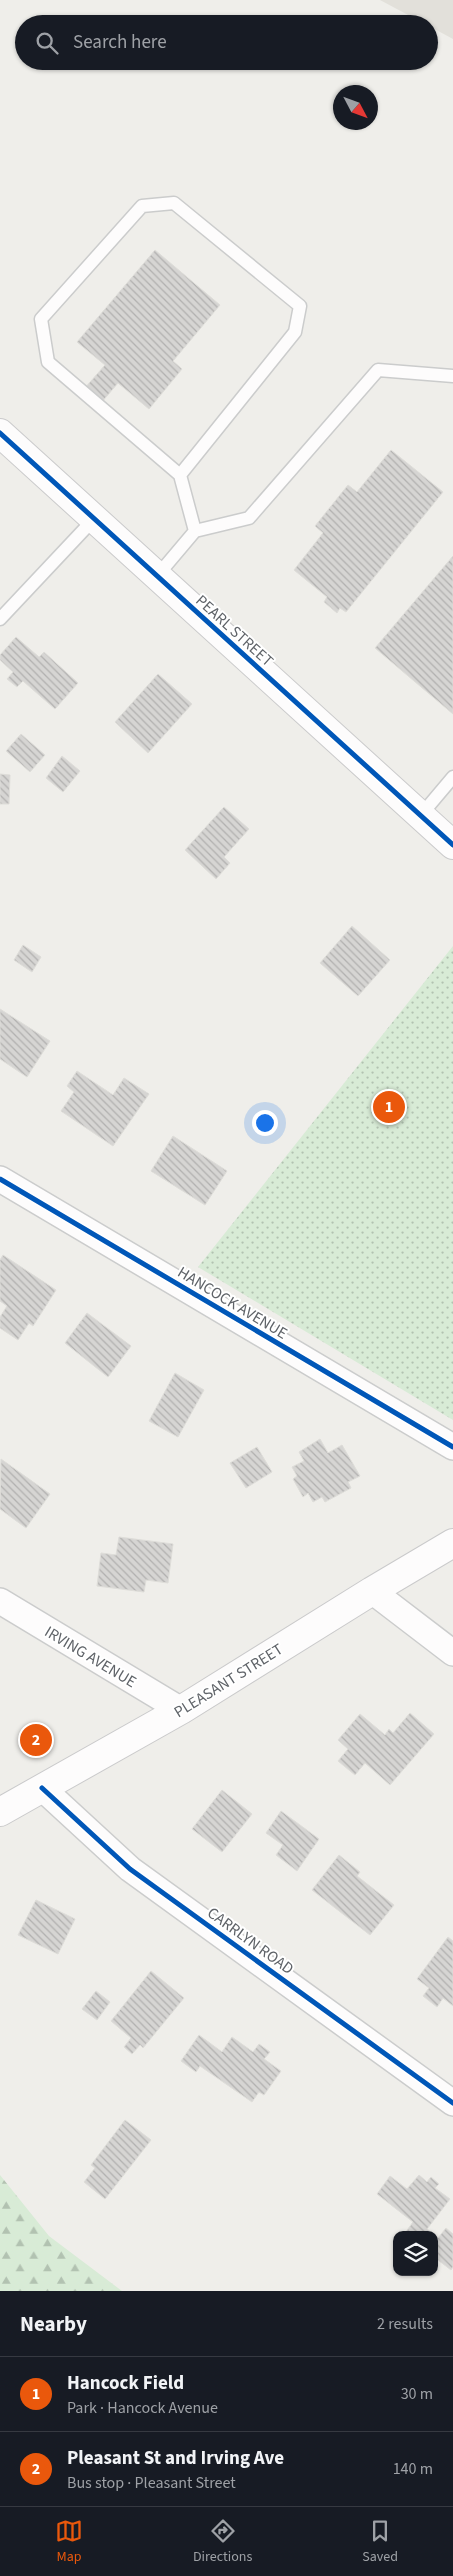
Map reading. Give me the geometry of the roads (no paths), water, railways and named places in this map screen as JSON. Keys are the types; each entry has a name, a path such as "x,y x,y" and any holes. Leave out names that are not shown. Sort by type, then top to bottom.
{"street":[{"name":"PEARL STREET","path":"0,434 453,845"},
{"name":"HANCOCK AVENUE","path":"0,1179 453,1447"},
{"name":"PLEASANT STREET","path":"0,1812 181,1710 453,1543"},
{"path":"372,1591 453,1653"},
{"name":"IRVING AVENUE","path":"0,1601 181,1710"},
{"name":"CARRLYN ROAD","path":"42,1788 130,1868 453,2102"}],"lane":[{"path":"180,475 296,332 300,306 174,203 142,206 41,319 48,362 180,475 195,531"},
{"path":"157,576 195,531 249,518 378,370 453,376"},
{"path":"0,619 94,519"},
{"path":"420,815 453,777"}],"place":[{"name":"Hancock Field","path":"389,1107"},
{"name":"Pleasant St and Irving Ave","path":"36,1740"}]}
